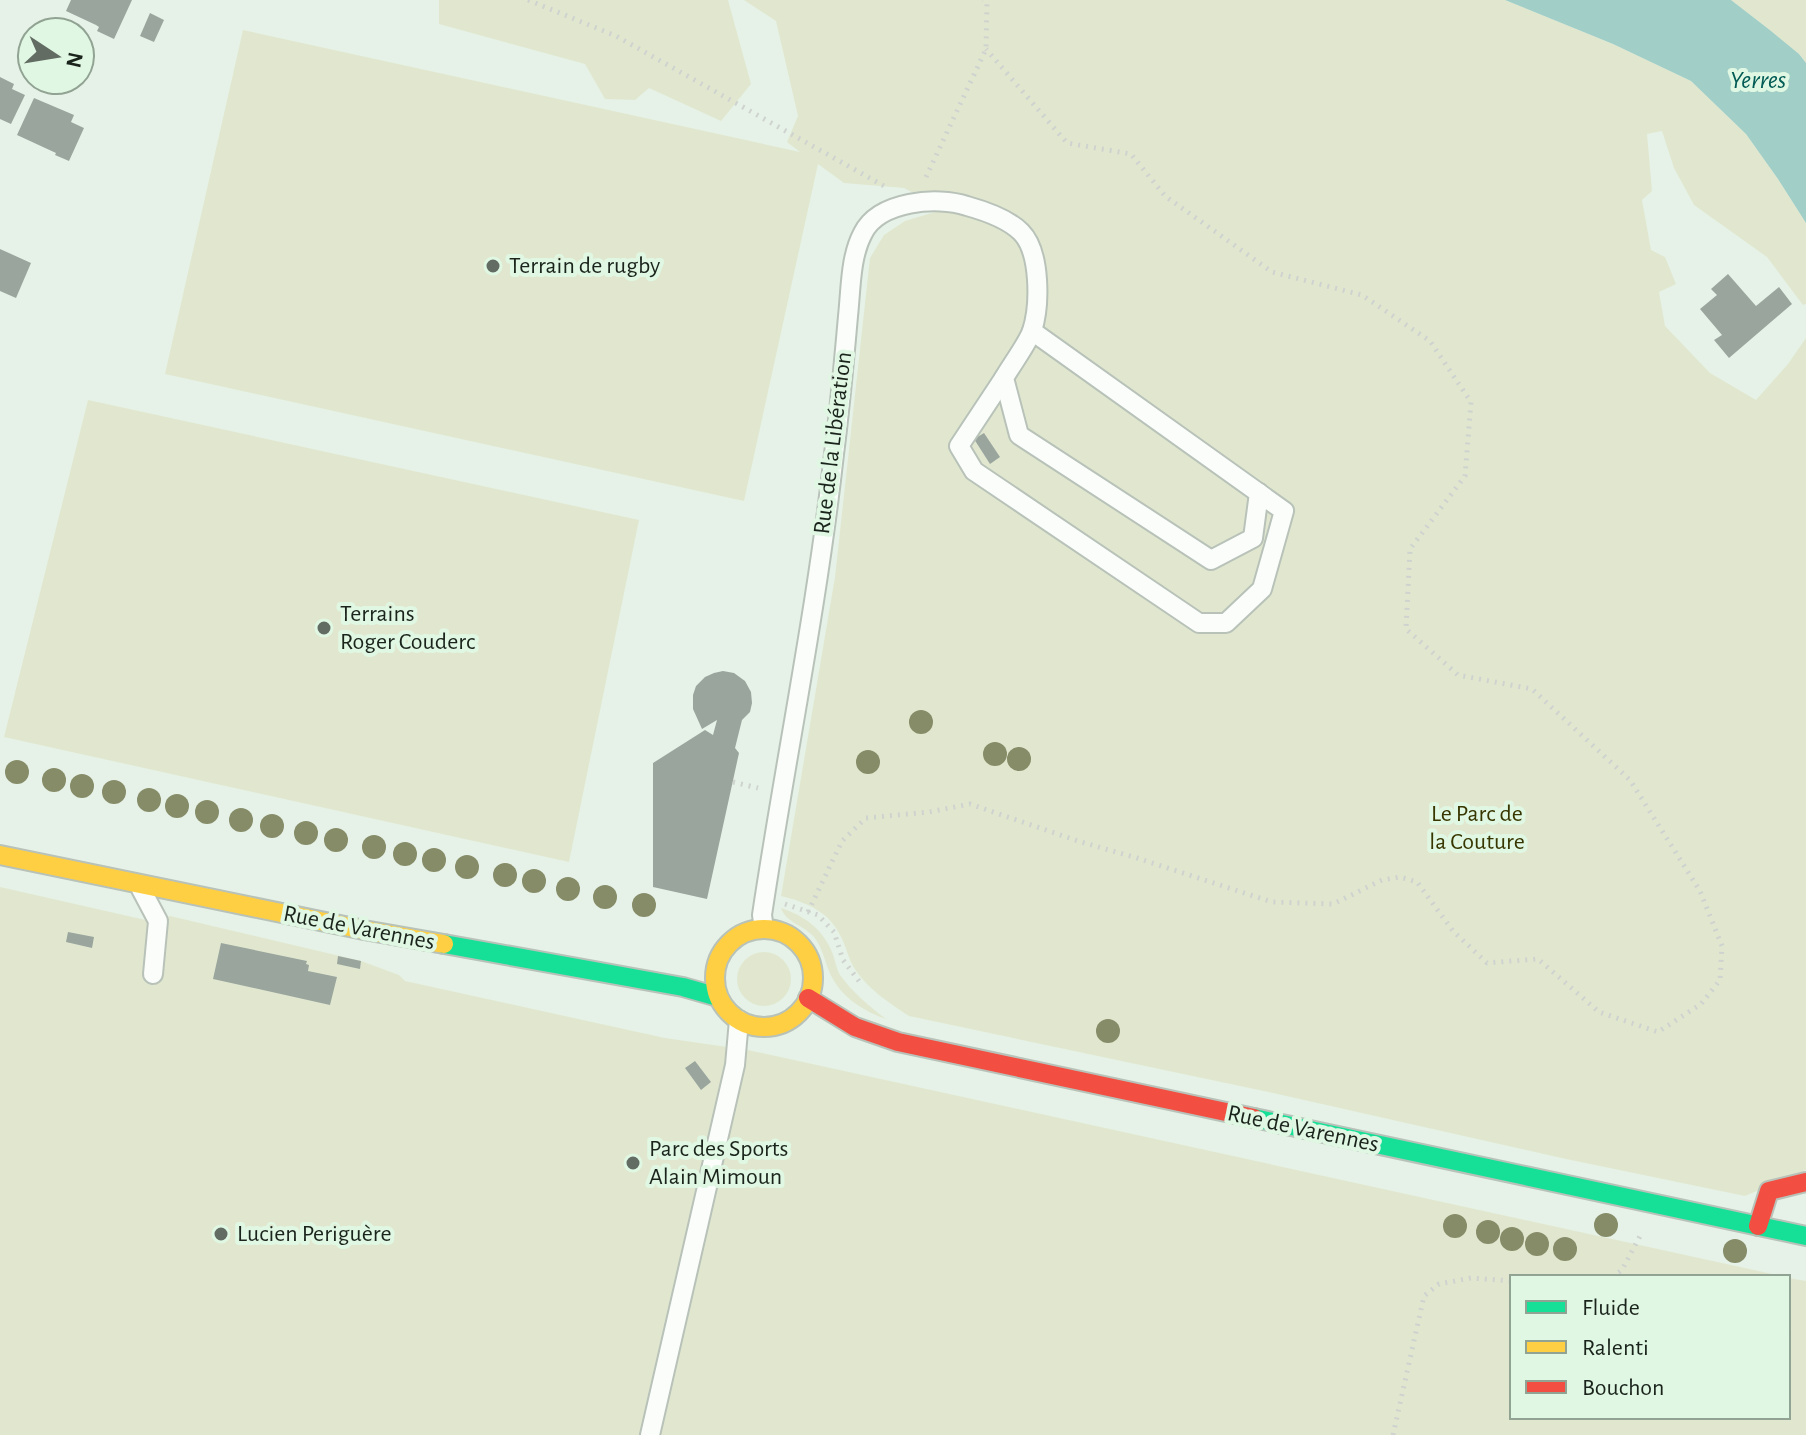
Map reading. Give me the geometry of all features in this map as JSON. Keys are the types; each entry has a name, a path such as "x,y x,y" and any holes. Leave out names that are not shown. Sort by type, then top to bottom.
{"street":[{"name":"Rue de Varennes","path":"0,855 364,930 683,987 718,997"},
{"path":"764,929 780,931 794,939 805,951 811,966 812,982 808,998 799,1012 771,1026 755,1026 739,1020 727,1010 718,997 709,965 734,939 748,931 764,929"},
{"name":"Rue de Varennes","path":"808,998 855,1027 898,1042 1806,1236"},
{"path":"1758,1226 1769,1191 1806,1182"}],"lane":[{"name":"Rue de la Libération","path":"764,929 762,915 834,457 851,283 857,247 864,230 878,216 928,201 964,204 997,217 1022,233 1036,262 1038,292 1032,331"},
{"path":"1032,331 1284,511 1262,589 1226,623 1199,623 974,471 959,446 1032,331"},
{"path":"1004,378 1019,435 1211,560 1253,538 1259,493"},
{"path":"138,883 158,921 153,974"},
{"path":"650,1435 735,1065 739,1020"}],"path":[{"path":"528,0 616,36 914,203 986,49 987,3 983,0"},
{"path":"808,912 842,841 866,818 929,812 970,804 1272,902 1333,904 1382,880 1400,877 1417,882 1453,931 1487,963 1538,959 1599,1012 1658,1032 1701,1004 1720,980 1722,946 1700,891 1630,780 1532,689 1458,675 1406,629 1410,549 1465,476 1468,447 1471,402 1430,341 1362,295 1272,272 1165,196 1131,154 1067,143 986,49"},
{"path":"1615,1275 1622,1270 1639,1242 1650,1203"},
{"path":"1393,1435 1424,1296 1439,1284 1471,1278 1510,1281"}],"green space":[{"path":"439,0 728,0 751,84 721,121 649,88 635,100 605,99 585,64 439,24"},
{"name":"Le Parc de la Couture","path":"744,0 1505,0 1613,44 1691,81 1746,134 1806,223 1806,304 1803,305 1767,257 1694,205 1674,168 1662,131 1647,134 1652,191 1642,200 1651,250 1665,257 1676,284 1659,292 1665,326 1710,373 1756,400 1806,338 1806,1170 1745,1196 909,1016 865,982 851,963 836,928 824,915 799,901 781,896 835,577 870,258 884,235 905,221 935,212 938,206 904,188 844,183 818,164 744,501 165,374 243,30 800,152 787,142 798,116 776,21"},
{"path":"1731,0 1806,0 1806,63 1799,54"},
{"name":"Terrains Roger Couderc","path":"88,400 639,520 569,862 4,737"},
{"name":"Parc des Sports Alain Mimoun","path":"0,887 150,921 170,916 361,961 399,975 405,981 665,1038 748,1050 1777,1275 1510,1275 1510,1419 1790,1419 1790,1278 1806,1281 1806,1435 0,1435"},
{"path":"781,908 818,930 845,981 886,1019 860,1007 845,995 833,980 814,937 787,917"},
{"path":"764,952 783,960 791,979 783,998 764,1006 745,998 737,979 745,960"}],"water":[{"name":"Yerres","path":"1505,0 1731,0 1806,63 1806,223 1746,134 1691,81 1613,44"}],"building":[{"path":"71,0 132,0 114,39 97,31 96,16 77,16 66,11"},
{"path":"150,13 164,20 154,42 140,36"},
{"path":"0,77 14,84 12,89 16,91 16,96 25,96 11,124 0,119"},
{"path":"34,98 74,115 71,122 84,128 69,161 17,135"},
{"path":"0,249 31,263 16,298 0,291"},
{"path":"1728,274 1756,306 1779,287 1792,304 1729,358 1714,340 1722,335 1700,309 1717,295 1711,289"},
{"path":"984,433 1000,457 990,464 974,439"},
{"path":"723,671 734,673 745,681 752,703 750,712 742,720 735,748 739,753 707,899 653,887 653,763 705,730 713,735 717,720 702,729 693,709 693,695 696,686 705,677"},
{"path":"68,932 94,937 92,948 66,942"},
{"path":"221,943 307,961 308,971 337,977 330,1005 213,979"},
{"path":"338,956 361,961 360,969 337,964"},
{"path":"695,1061 711,1082 701,1090 685,1068"}],"traffic: fast":[{"path":"444,944 683,987 718,997"},
{"path":"1254,1118 1806,1236"}],"traffic: slow":[{"path":"0,855 444,944"},
{"path":"764,929 783,933 798,944 809,959 813,978 809,997 798,1012 783,1023 764,1027 745,1023 730,1012 719,997 715,978 719,959 730,944 745,933 764,929"}],"traffic: jam":[{"path":"808,998 855,1027 898,1042 1254,1118"},
{"path":"1758,1226 1769,1191 1806,1182"}],"place":[{"name":"Terrain de rugby","path":"493,266"},
{"name":"Terrains Roger Couderc","path":"324,628"},
{"name":"Parc des Sports Alain Mimoun","path":"633,1163"},
{"name":"Lucien Periguère","path":"221,1234"}]}
